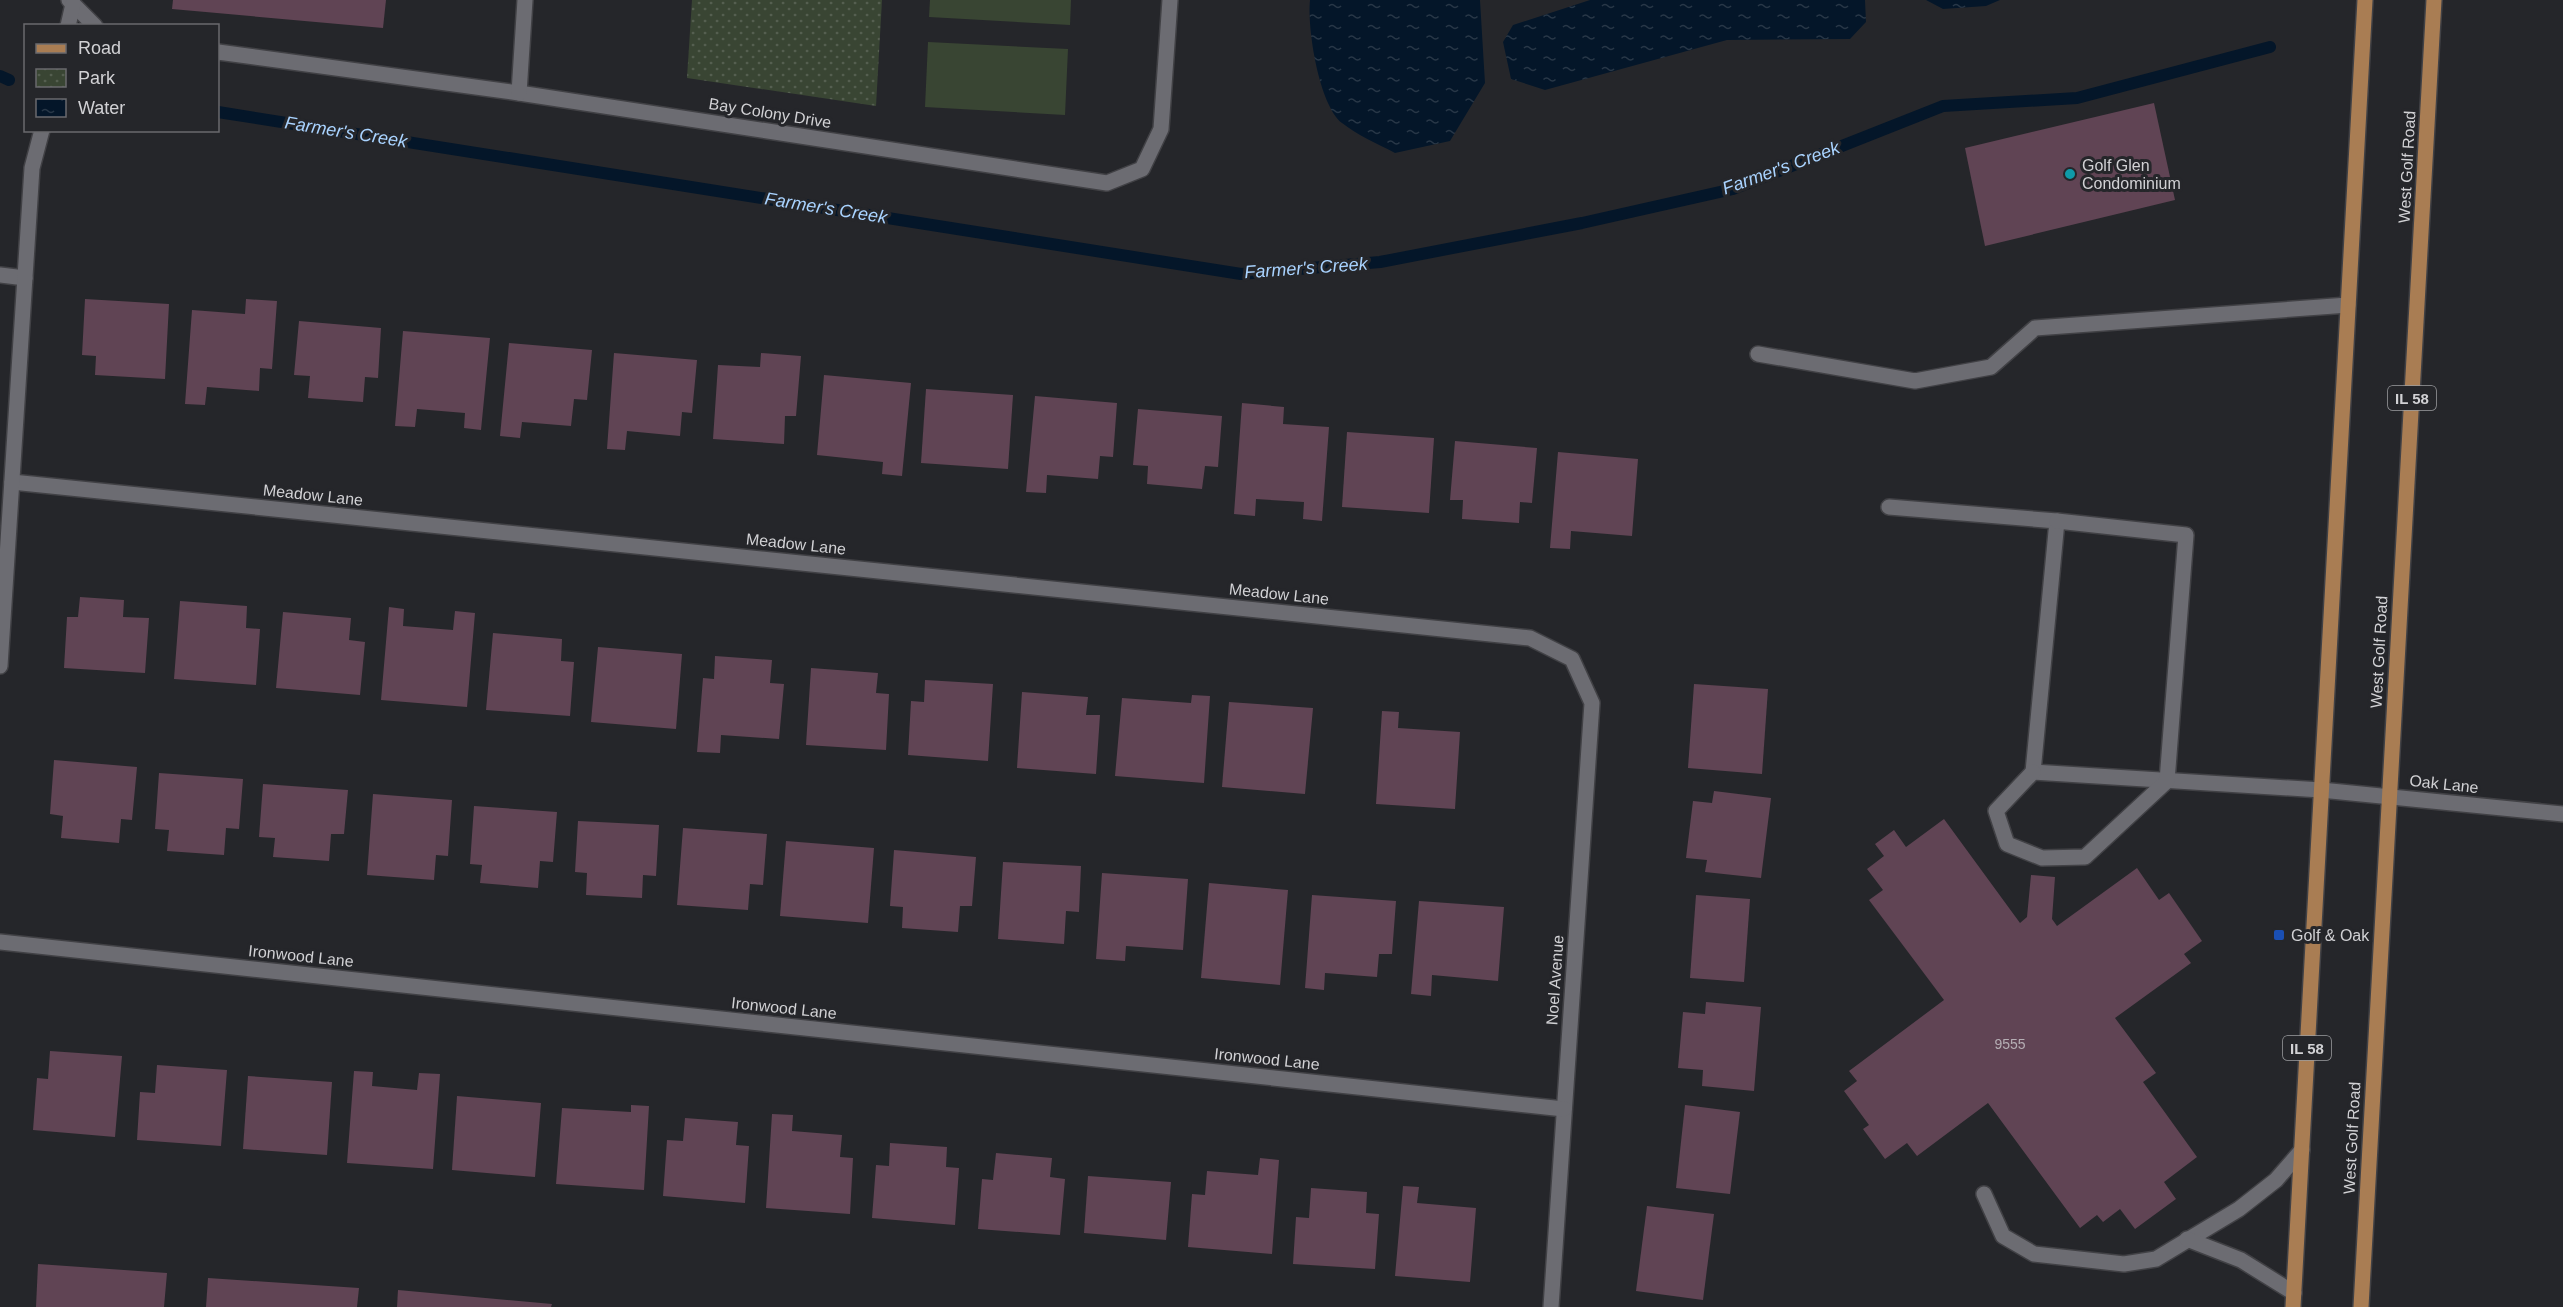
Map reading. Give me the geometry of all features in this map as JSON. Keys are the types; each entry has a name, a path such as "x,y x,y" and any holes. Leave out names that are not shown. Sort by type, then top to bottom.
{"main road":[{"name":"IL 58","path":"2293,1300 2365,0"},
{"name":"West Golf Road","path":"2361,1307 2434,0"}],"street":[{"path":"519,93 525,0"},
{"name":"Bay Colony Drive","path":"219,52 519,93 1107,183 1142,169 1161,129 1170,0"},
{"path":"68,24 71,2"},
{"path":"71,2 93,24"},
{"path":"0,666 32,168 41,132"},
{"path":"0,275 25,278"},
{"path":"1758,354 1916,381 1991,367 2035,328 2348,305"},
{"name":"Meadow Lane","path":"12,482 1530,638 1572,658"},
{"path":"1888,507 2057,521 2186,535 2167,781 2085,857 2042,858 2007,844 1996,811 2033,772 2057,521"},
{"name":"Noel Avenue","path":"1551,1307 1592,703 1572,658"},
{"name":"Oak Lane","path":"2033,772 2321,790 2563,814"},
{"name":"Ironwood Lane","path":"0,942 1564,1109"},
{"path":"1984,1194 2003,1236 2034,1254 2124,1264 2156,1259 2239,1209 2268,1186 2302,1150"},
{"path":"2187,1239 2241,1260 2293,1300"}],"green space":[{"path":"692,0 882,0 876,106 687,78"},
{"path":"930,0 1071,0 1070,25 929,17"},
{"path":"928,42 1068,49 1065,115 925,107"}],"water":[{"path":"1310,0 1480,0 1485,83 1450,141 1395,153 1342,123 1327,100 1316,65 1310,28"},
{"path":"1590,0 1865,0 1866,22 1850,39 1727,40 1545,90 1511,79 1503,42 1513,25"},
{"path":"1926,0 2000,0 1986,6 1943,9"}],"building":[{"path":"173,0 386,0 383,28 172,9"},
{"name":"Golf Glen Condominium","path":"2154,103 2175,200 1985,246 1965,148"},
{"path":"85,299 169,304 165,379 95,375 96,356 82,355"},
{"path":"246,299 277,301 272,369 260,368 259,391 207,387 205,405 185,404 192,310 245,314"},
{"path":"299,321 381,328 378,378 365,377 363,402 308,398 310,376 294,375"},
{"path":"403,331 490,338 481,430 464,428 465,413 417,409 415,427 395,426"},
{"path":"509,343 592,350 587,400 574,399 571,426 522,422 520,438 500,436"},
{"path":"614,353 697,360 692,413 682,412 680,436 627,431 625,450 607,449"},
{"path":"761,353 801,356 796,416 785,416 784,444 713,439 718,365 760,367"},
{"path":"824,375 911,383 902,476 882,474 883,462 817,455"},
{"path":"926,389 1013,395 1008,469 921,463"},
{"path":"1035,396 1117,403 1113,457 1100,456 1098,479 1047,475 1046,493 1026,492"},
{"path":"1242,403 1284,407 1283,424 1329,427 1322,521 1303,519 1304,502 1256,499 1255,516 1234,514"},
{"path":"1138,409 1222,416 1218,467 1205,466 1202,489 1147,484 1148,466 1133,465"},
{"path":"1347,432 1434,438 1429,513 1342,507"},
{"path":"1455,441 1537,448 1532,503 1520,502 1519,523 1462,519 1463,500 1450,500"},
{"path":"1558,452 1638,459 1632,536 1571,531 1570,549 1550,548"},
{"path":"80,597 124,600 123,617 149,618 145,673 64,668 67,617 78,617"},
{"path":"180,601 247,606 246,628 260,629 256,685 174,679"},
{"path":"389,607 404,609 403,626 453,630 455,611 475,613 467,707 381,700"},
{"path":"283,612 351,618 349,640 365,642 360,695 276,688"},
{"path":"493,633 562,639 561,661 574,662 570,716 486,710"},
{"path":"598,647 682,654 676,729 591,722"},
{"path":"715,656 772,660 770,683 784,684 779,739 721,735 720,753 697,752 703,678 714,679"},
{"path":"811,668 878,673 876,693 889,694 886,750 806,745"},
{"path":"925,680 993,684 988,761 908,755 911,701 924,702"},
{"path":"1694,684 1768,689 1762,774 1688,768"},
{"path":"1022,692 1088,697 1086,715 1100,715 1096,774 1017,768"},
{"path":"1192,695 1210,696 1204,783 1115,776 1122,698 1191,703"},
{"path":"1229,702 1313,708 1305,794 1222,787"},
{"path":"1382,711 1399,712 1398,728 1460,732 1455,809 1376,804"},
{"path":"54,760 137,767 132,820 121,819 119,843 61,838 63,816 50,814"},
{"path":"159,773 243,779 239,829 226,828 224,855 167,851 169,830 155,829"},
{"path":"263,784 348,790 344,834 331,834 329,861 273,857 275,838 259,837"},
{"path":"1714,791 1771,798 1761,878 1705,872 1707,860 1686,858 1693,801 1712,803"},
{"path":"373,794 452,800 448,856 436,855 434,880 367,875"},
{"path":"474,806 557,812 553,862 540,861 538,888 480,883 482,865 470,864"},
{"path":"1944,819 2020,923 2027,917 2031,875 2055,877 2052,919 2057,926 2137,868 2159,900 2169,893 2202,941 2184,954 2191,963 2115,1018 2156,1073 2143,1082 2197,1157 2164,1182 2176,1199 2135,1229 2120,1209 2103,1222 2097,1215 2080,1228 1988,1103 1917,1156 1907,1143 1885,1159 1863,1129 1869,1125 1844,1091 1857,1081 1849,1071 1944,1000 1869,900 1883,890 1867,869 1884,856 1875,844 1894,830 1906,847"},
{"path":"578,821 659,825 656,876 643,875 642,898 586,895 587,873 575,872"},
{"path":"683,828 767,834 763,885 750,884 748,910 677,905"},
{"path":"786,841 874,848 868,923 780,916"},
{"path":"894,850 976,857 972,906 960,906 958,932 902,928 903,907 890,906"},
{"path":"1003,862 1081,866 1079,912 1066,911 1064,944 998,939"},
{"path":"1102,873 1188,879 1183,950 1126,946 1125,961 1096,959"},
{"path":"1209,883 1288,890 1280,985 1201,978"},
{"path":"1312,895 1396,901 1392,954 1379,954 1377,977 1325,973 1324,990 1305,988"},
{"path":"1696,895 1750,899 1744,982 1690,978"},
{"path":"1419,901 1504,907 1498,981 1432,975 1431,996 1411,994"},
{"path":"1706,1002 1761,1007 1754,1091 1702,1086 1703,1070 1678,1068 1683,1012 1705,1014"},
{"path":"50,1051 122,1056 115,1137 33,1130 37,1078 48,1079"},
{"path":"157,1065 227,1070 221,1146 137,1140 140,1092 155,1093"},
{"path":"354,1071 373,1072 372,1086 417,1090 419,1073 440,1074 433,1169 347,1163"},
{"path":"248,1076 332,1082 327,1155 243,1149"},
{"path":"457,1096 541,1103 535,1177 452,1170"},
{"path":"631,1105 649,1106 644,1190 556,1184 562,1108 631,1112"},
{"path":"1685,1105 1740,1112 1730,1194 1676,1188"},
{"path":"772,1114 793,1115 792,1131 842,1135 840,1157 853,1158 850,1214 766,1208"},
{"path":"685,1118 738,1122 736,1145 749,1146 745,1203 663,1196 667,1140 683,1141"},
{"path":"890,1143 947,1147 946,1167 959,1168 955,1225 872,1218 876,1165 889,1166"},
{"path":"996,1153 1052,1158 1050,1177 1065,1179 1060,1235 978,1229 982,1179 993,1180"},
{"path":"1260,1158 1279,1160 1272,1254 1188,1247 1192,1194 1205,1195 1207,1171 1258,1175"},
{"path":"1088,1176 1171,1182 1166,1240 1084,1233"},
{"path":"1403,1186 1419,1187 1417,1203 1476,1208 1470,1282 1395,1276"},
{"path":"1311,1188 1367,1192 1366,1213 1379,1214 1375,1269 1293,1264 1296,1217 1309,1218"},
{"path":"1647,1206 1714,1214 1703,1300 1636,1291"},
{"path":"38,1264 167,1273 164,1307 36,1307"},
{"path":"208,1278 359,1288 357,1307 206,1307"},
{"path":"398,1290 552,1304 551,1307 397,1307"}],"waterway":[{"name":"Farmer's Creek","path":"219,112 1241,274 1380,262 1582,223 1733,189 1943,106 2077,98 2270,47"},
{"name":"Farmer's Creek","path":"0,76 9,80"}],"place":[{"name":"Golf Glen Condominium","path":"2070,174"},
{"name":"Golf & Oak","path":"2279,935"}]}
